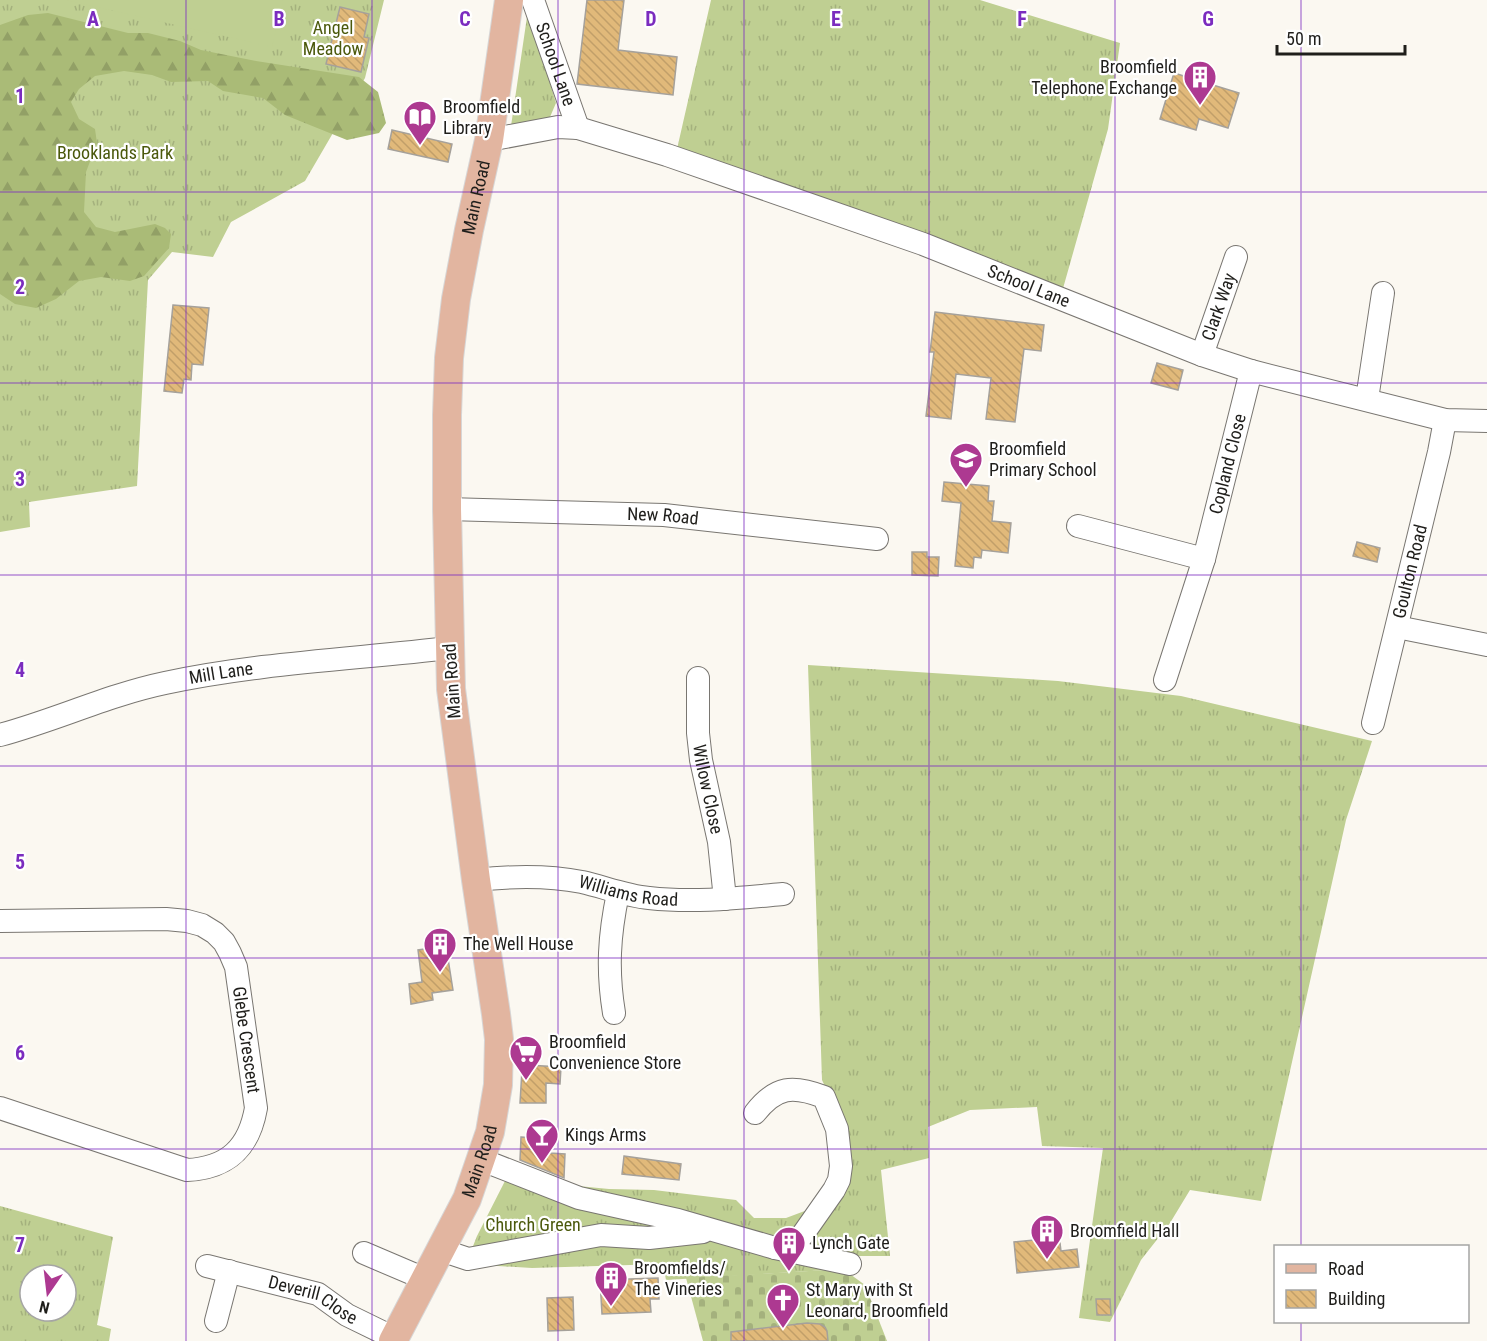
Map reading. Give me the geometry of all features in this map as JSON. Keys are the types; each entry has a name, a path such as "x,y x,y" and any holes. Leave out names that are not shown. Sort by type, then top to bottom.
{"main road":[{"name":"Main Road","path":"394,1340 467,1199 482,1160 495,1104 500,1062 496,1014 451,689 447,509 448,391 452,328 469,230 489,141 509,0"}],"street":[{"name":"School Lane","path":"533,0 578,128"},
{"name":"School Lane","path":"489,141 558,126 578,128 667,154 922,244 1202,355 1251,370 1445,420 1487,421"},
{"name":"Clark Way","path":"1202,355 1236,258"},
{"path":"1367,399 1383,293"},
{"name":"Copland Close","path":"1166,680 1204,559 1251,370"},
{"name":"Goulton Road","path":"1373,723 1445,420"},
{"name":"New Road","path":"447,509 664,515 877,539"},
{"path":"1078,526 1204,559"},
{"path":"1397,627 1487,645"},
{"name":"Mill Lane","path":"0,735 129,692 189,678 290,664 449,648"},
{"name":"Willow Close","path":"698,678 698,733 701,760 719,842 725,899"},
{"name":"Williams Road","path":"476,880 515,876 547,877 582,882 618,893 646,898 684,901 783,894"},
{"path":"614,1013 608,957 610,930 618,893"},
{"name":"Glebe Crescent","path":"0,921 166,919 187,921 214,933 224,942 236,967 256,1108 252,1126 244,1143 234,1154 219,1164 203,1169 187,1170 0,1108"},
{"path":"755,1113 765,1100 783,1089 806,1090 824,1097 837,1129 841,1166 834,1190 801,1238 775,1248"},
{"path":"482,1160 579,1198 678,1220 775,1248 850,1264"},
{"path":"559,1191 605,1217 606,1230 600,1235"},
{"path":"441,1250 468,1259 600,1235 648,1238 711,1231"},
{"path":"364,1252 425,1279"},
{"name":"Deverill Close","path":"207,1266 318,1294 347,1315 394,1340"},
{"path":"216,1322 229,1271"}],"green space":[{"name":"Brooklands Park","path":"0,0 384,0 365,78 305,181 231,222 213,257 172,252 148,280 137,486 29,502 30,527 0,532"},
{"path":"66,0 283,0 272,47"},
{"path":"711,0 980,0 1120,43 1108,129 1062,292 677,149"},
{"path":"528,10 556,103 550,117 511,126"},
{"path":"48,13 128,33 148,33 180,41 201,50 359,77 378,92 386,123 379,133 347,140 285,115 263,98 223,91 208,81 171,82 152,75 124,71 95,76 79,89 71,102 79,119 95,129 97,143 86,172 84,212 96,227 115,232 155,224 165,228 171,234 169,248 144,276 130,281 101,277 79,281 56,299 36,308 15,304 0,294 0,25 28,15"},
{"name":"Church Green","path":"808,665 1058,681 1181,696 1372,741 1346,820 1261,1201 1190,1190 1170,1223 1141,1260 1110,1322 1079,1318 1103,1148 1042,1146 1037,1107 970,1110 928,1127 929,1158 881,1170 890,1256 842,1256 843,1269 666,1280 663,1264 532,1268 466,1264 477,1236 506,1179 609,1189 654,1190 736,1200 754,1218 786,1218 834,1200 841,1121 822,1080"},
{"path":"0,1206 113,1237 97,1325 111,1329 109,1341 0,1341"},
{"path":"843,1269 865,1285 887,1341 703,1341 686,1278"}],"building":[{"path":"587,0 624,0 618,50 677,57 673,95 577,84"},
{"path":"340,7 369,14 364,37 369,38 361,72 326,64"},
{"name":"Broomfield Telephone Exchange","path":"1174,73 1239,93 1228,128 1199,119 1196,130 1160,119"},
{"name":"Broomfield Library","path":"392,130 452,144 448,162 388,149"},
{"path":"173,305 209,308 203,365 192,364 191,380 184,379 182,393 164,391"},
{"path":"935,312 1044,325 1041,351 1024,349 1015,422 986,419 991,378 956,374 951,419 926,416 934,352 930,352"},
{"path":"1157,363 1183,370 1178,390 1151,383"},
{"path":"944,482 989,486 988,501 994,501 992,521 1011,523 1008,553 982,550 981,558 974,557 973,568 955,566 961,503 942,501"},
{"path":"1357,542 1380,548 1377,562 1353,556"},
{"path":"912,552 927,552 927,557 939,557 938,576 912,575"},
{"name":"The Well House","path":"446,946 453,990 432,993 433,1000 411,1004 409,984 422,982 418,950"},
{"path":"527,1065 561,1067 560,1084 546,1083 546,1103 520,1103 522,1070 528,1070"},
{"name":"Kings Arms","path":"521,1137 550,1139 550,1153 565,1154 564,1178 520,1160"},
{"path":"624,1156 681,1164 679,1180 622,1174"},
{"name":"Broomfield Hall","path":"1055,1238 1055,1243 1060,1243 1061,1251 1077,1249 1079,1267 1017,1273 1014,1242"},
{"name":"Broomfields/ The Vineries","path":"658,1278 659,1299 650,1299 651,1312 602,1314 600,1280"},
{"path":"573,1297 574,1330 548,1331 547,1298"},
{"path":"1096,1299 1110,1299 1111,1315 1097,1315"},
{"name":"St Mary with St Leonard, Broomfield","path":"807,1323 820,1324 825,1327 828,1341 731,1341 731,1332"}],"place":[{"name":"Broomfield Telephone Exchange","path":"1200,106"},
{"name":"Broomfield Library","path":"420,146"},
{"name":"Broomfield Primary School","path":"966,488"},
{"name":"The Well House","path":"440,973"},
{"name":"Broomfield Convenience Store","path":"526,1081"},
{"name":"Kings Arms","path":"542,1164"},
{"name":"Broomfield Hall","path":"1047,1260"},
{"name":"Lynch Gate","path":"789,1272"},
{"name":"Broomfields/ The Vineries","path":"611,1307"},
{"name":"St Mary with St Leonard, Broomfield","path":"783,1329"}],"park label":[{"name":"Angel Meadow","path":"333,38"}]}
